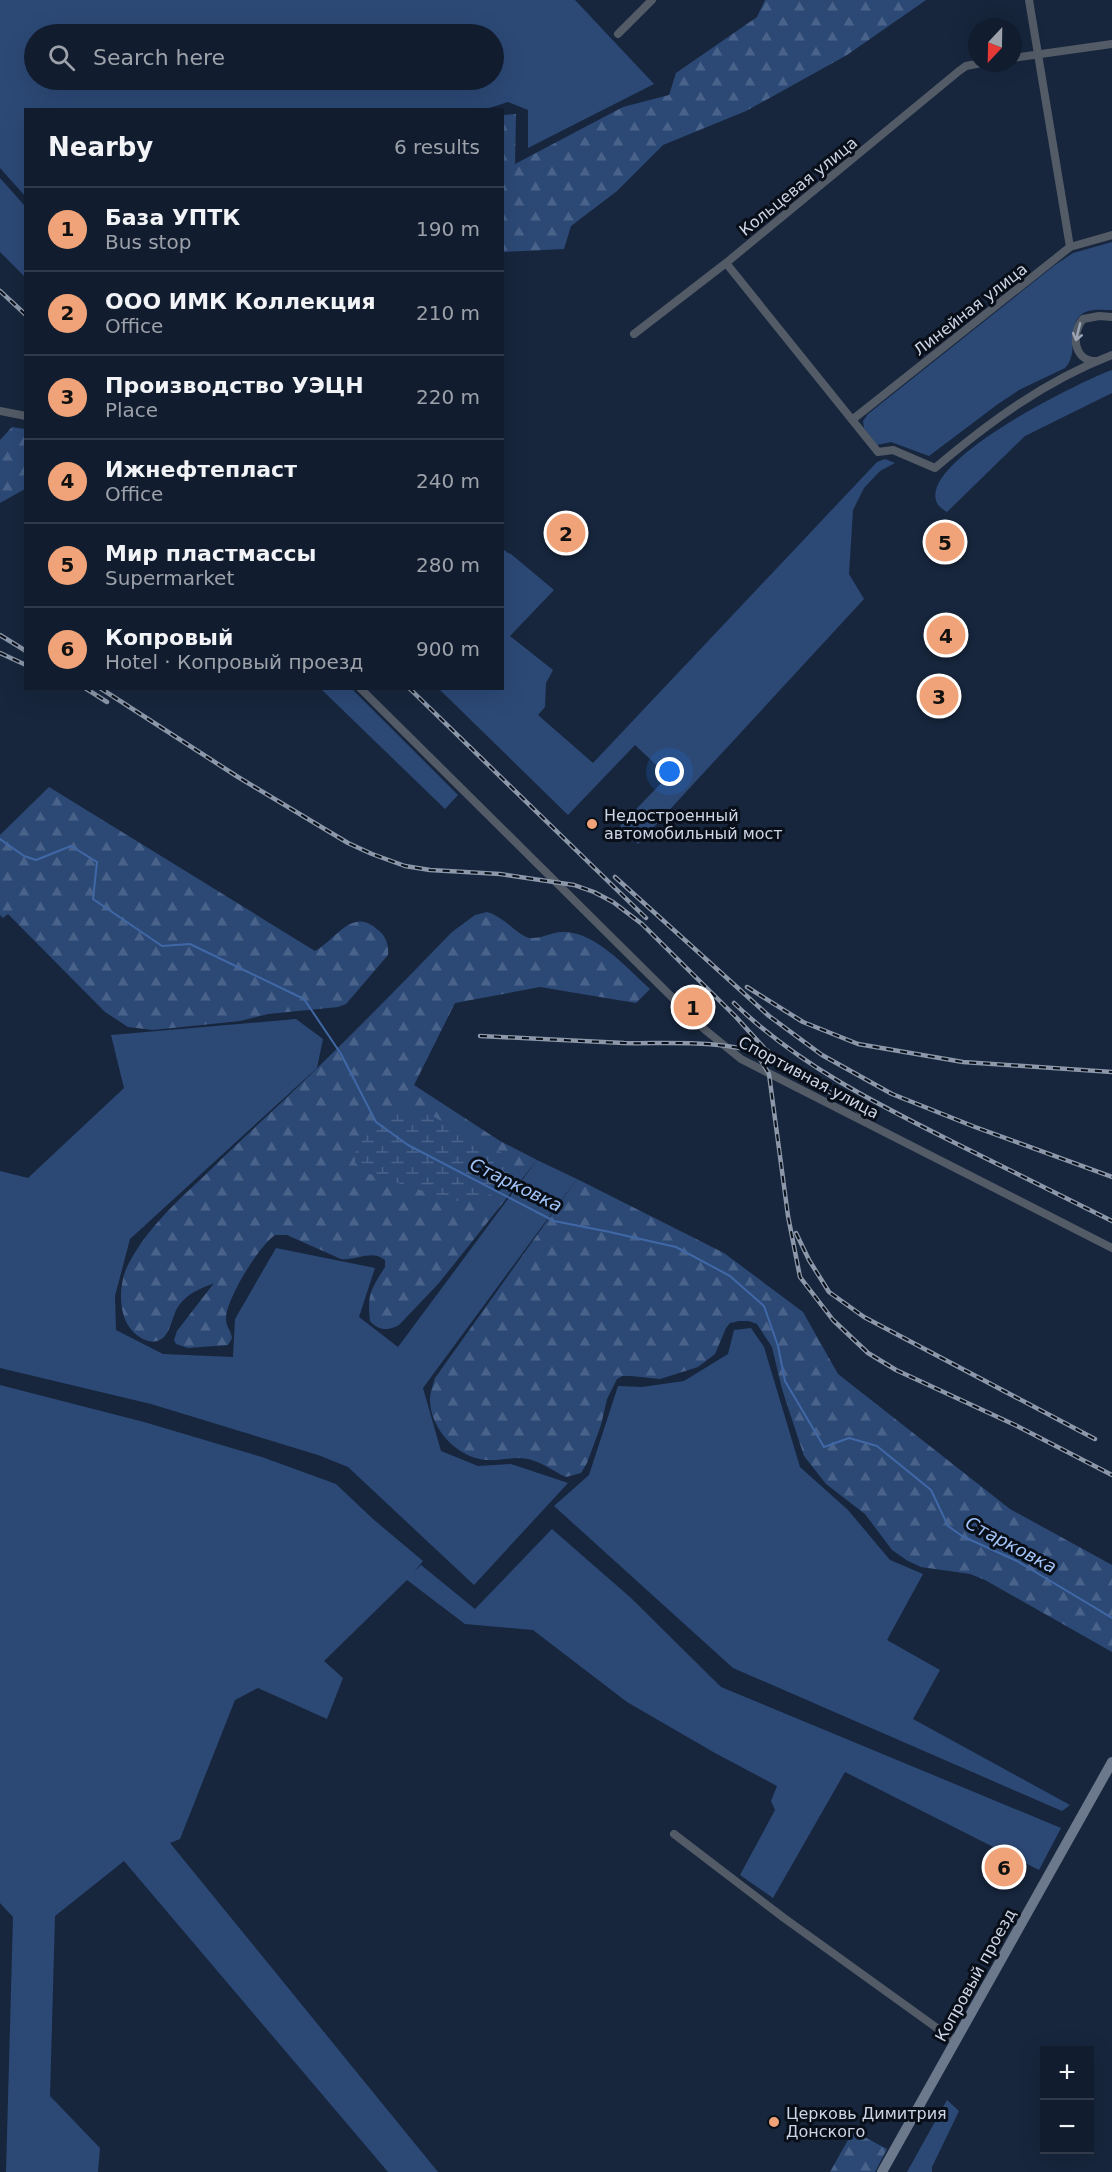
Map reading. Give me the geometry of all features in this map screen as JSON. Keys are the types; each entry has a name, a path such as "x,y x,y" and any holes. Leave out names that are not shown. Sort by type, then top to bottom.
{"main road":[{"name":"Копровый проезд","path":"882,2172 1112,1762"}],"street":[{"path":"618,34 652,0"},
{"path":"1029,0 1070,247"},
{"path":"1022,57 1112,44"},
{"name":"Кольцевая улица","path":"634,334 726,263 968,66"},
{"name":"Линейная улица","path":"852,420 1070,247 1112,235"},
{"path":"726,263 878,452 893,450 935,468 998,417 1029,397 1112,355"},
{"path":"1098,361 1091,361 1080,353 1076,346 1076,331 1083,319 1112,316"},
{"path":"0,411 24,416"},
{"name":"Спортивная улица","path":"362,690 704,1029 741,1059 1112,1248"},
{"path":"674,1834 784,1918 956,2041"}],"green space":[{"path":"0,0 575,0 654,84 528,148 528,110 508,102 489,108 24,108 24,195 0,168"},
{"path":"765,0 926,0 847,55 746,111 663,145 617,191 571,226 564,249 504,252 504,115 516,114 515,164 623,107 669,95 676,73 757,17"},
{"path":"0,178 24,205 24,276 0,252"},
{"path":"1112,242 1112,310 1091,310 1080,315 1074,329 1070,362 1065,368 1019,390 929,456 891,442 877,445 864,428 863,421 868,414 1055,265 1073,253"},
{"path":"1112,370 1112,393 1025,436 947,512 937,503 938,486 952,466 975,445 1038,406"},
{"path":"12,427 24,429 24,490 0,503 0,440"},
{"path":"885,459 895,463 880,471 864,488 853,510 849,574 864,599 638,844 620,826 668,776 635,745 568,815 440,690 504,690 504,550 554,590 510,636 553,670 546,683 545,707 538,715 593,763 877,462"},
{"path":"322,690 353,690 458,795 445,809"},
{"path":"49,787 315,951 345,927 360,921 369,924 383,935 388,955 346,1004 338,1007 268,1014 240,1021 153,1030 128,1027 105,1012 8,914 3,918 0,915 0,835"},
{"path":"487,912 500,918 526,937 562,932 586,937 610,952 650,989 636,1003 540,987 455,1003 414,1085 500,1141 537,1160 439,1283 399,1325 387,1329 380,1328 370,1321 369,1304 373,1287 385,1267 385,1260 374,1255 341,1259 287,1235 275,1235 252,1261 231,1300 226,1320 232,1338 228,1345 188,1348 176,1344 174,1340 177,1331 214,1283 195,1291 183,1300 162,1339 153,1342 135,1333 123,1314 122,1281 134,1254 151,1230 182,1197 347,1039 452,932 475,915"},
{"path":"296,1019 323,1039 317,1068 130,1239 115,1296 116,1330 163,1354 233,1357 235,1319 276,1248 375,1268 359,1317 398,1347 537,1160 577,1179 423,1388 441,1451 478,1466 511,1464 568,1483 474,1585 348,1467 318,1455 151,1404 0,1368 0,1171 28,1178 124,1088 111,1035"},
{"path":"412,1111 432,1116 504,1154 508,1169 506,1181 487,1196 455,1201 363,1172 355,1162 356,1149 366,1136 392,1113"},
{"path":"577,1179 724,1253 803,1312 838,1374 1010,1509 1112,1565 1112,1652 985,1580 970,1574 921,1567 892,1550 865,1514 826,1484 804,1456 782,1389 772,1347 757,1324 749,1321 730,1323 715,1354 698,1367 660,1379 622,1376 617,1379 607,1399 601,1425 581,1473 566,1477 533,1460 517,1458 486,1460 465,1454 456,1448 440,1431 431,1411 430,1397 435,1378"},
{"path":"751,1328 764,1347 800,1467 848,1510 890,1560 923,1574 887,1640 940,1670 913,1719 1070,1805 1062,1811 733,1668 554,1506 589,1475 618,1386 642,1387 684,1381 728,1354 734,1330"},
{"path":"0,1385 144,1422 262,1457 336,1484 423,1561 414,1572 421,1565 475,1609 552,1529 631,1598 721,1687 1061,1828 1039,1870 845,1772 773,1898 740,1875 775,1810 771,1801 777,1786 627,1702 533,1630 465,1624 407,1580 324,1661 343,1678 327,1719 258,1688 235,1700 180,1839 170,1843 438,2172 388,2172 124,1861 55,1916 50,2096 100,2148 98,2172 6,2172 13,1917 0,1903"},
{"path":"947,2100 959,2111 932,2167 932,2172 907,2172"},
{"path":"853,2131 887,2149 875,2172 830,2172"}],"waterway":[{"name":"Старковка","path":"0,839 24,856 36,860 71,846 97,862 93,899 162,946 190,944 304,999 341,1054 376,1122 408,1145 554,1221 676,1247 730,1276 764,1306 778,1346 785,1381 824,1447 849,1438 877,1446 931,1490 948,1526 962,1536 1017,1561 1112,1618"}],"railway":[{"path":"0,291 24,313"},
{"path":"0,635 24,650"},
{"path":"0,653 24,664"},
{"path":"88,690 107,702"},
{"path":"103,690 238,777 348,843 372,854 405,866 430,870 500,874 574,885 613,902 642,924 765,1049 863,1114"},
{"path":"411,690 646,918"},
{"path":"615,877 769,1016 822,1055 892,1094 1112,1177"},
{"path":"747,987 803,1022 858,1044 963,1062 1112,1072"},
{"path":"734,1003 784,1045 838,1081 924,1127 1112,1221"},
{"path":"480,1036 624,1043 713,1044 761,1055"},
{"path":"750,1042 769,1074 788,1216 800,1277 833,1320 868,1353 896,1370 1015,1425 1112,1475"},
{"path":"796,1233 809,1260 829,1292 864,1317 1095,1439"}],"place":[{"name":"ООО ИМК Коллекция","path":"566,533"},
{"name":"Мир пластмассы","path":"945,542"},
{"name":"Ижнефтепласт","path":"946,635"},
{"name":"Производство УЭЦН","path":"939,696"},
{"name":"Недостроенный автомобильный мост","path":"592,824"},
{"name":"База УПТК","path":"693,1007"},
{"name":"Копровый","path":"1004,1867"},
{"name":"Церковь Димитрия Донского","path":"774,2122"}]}
